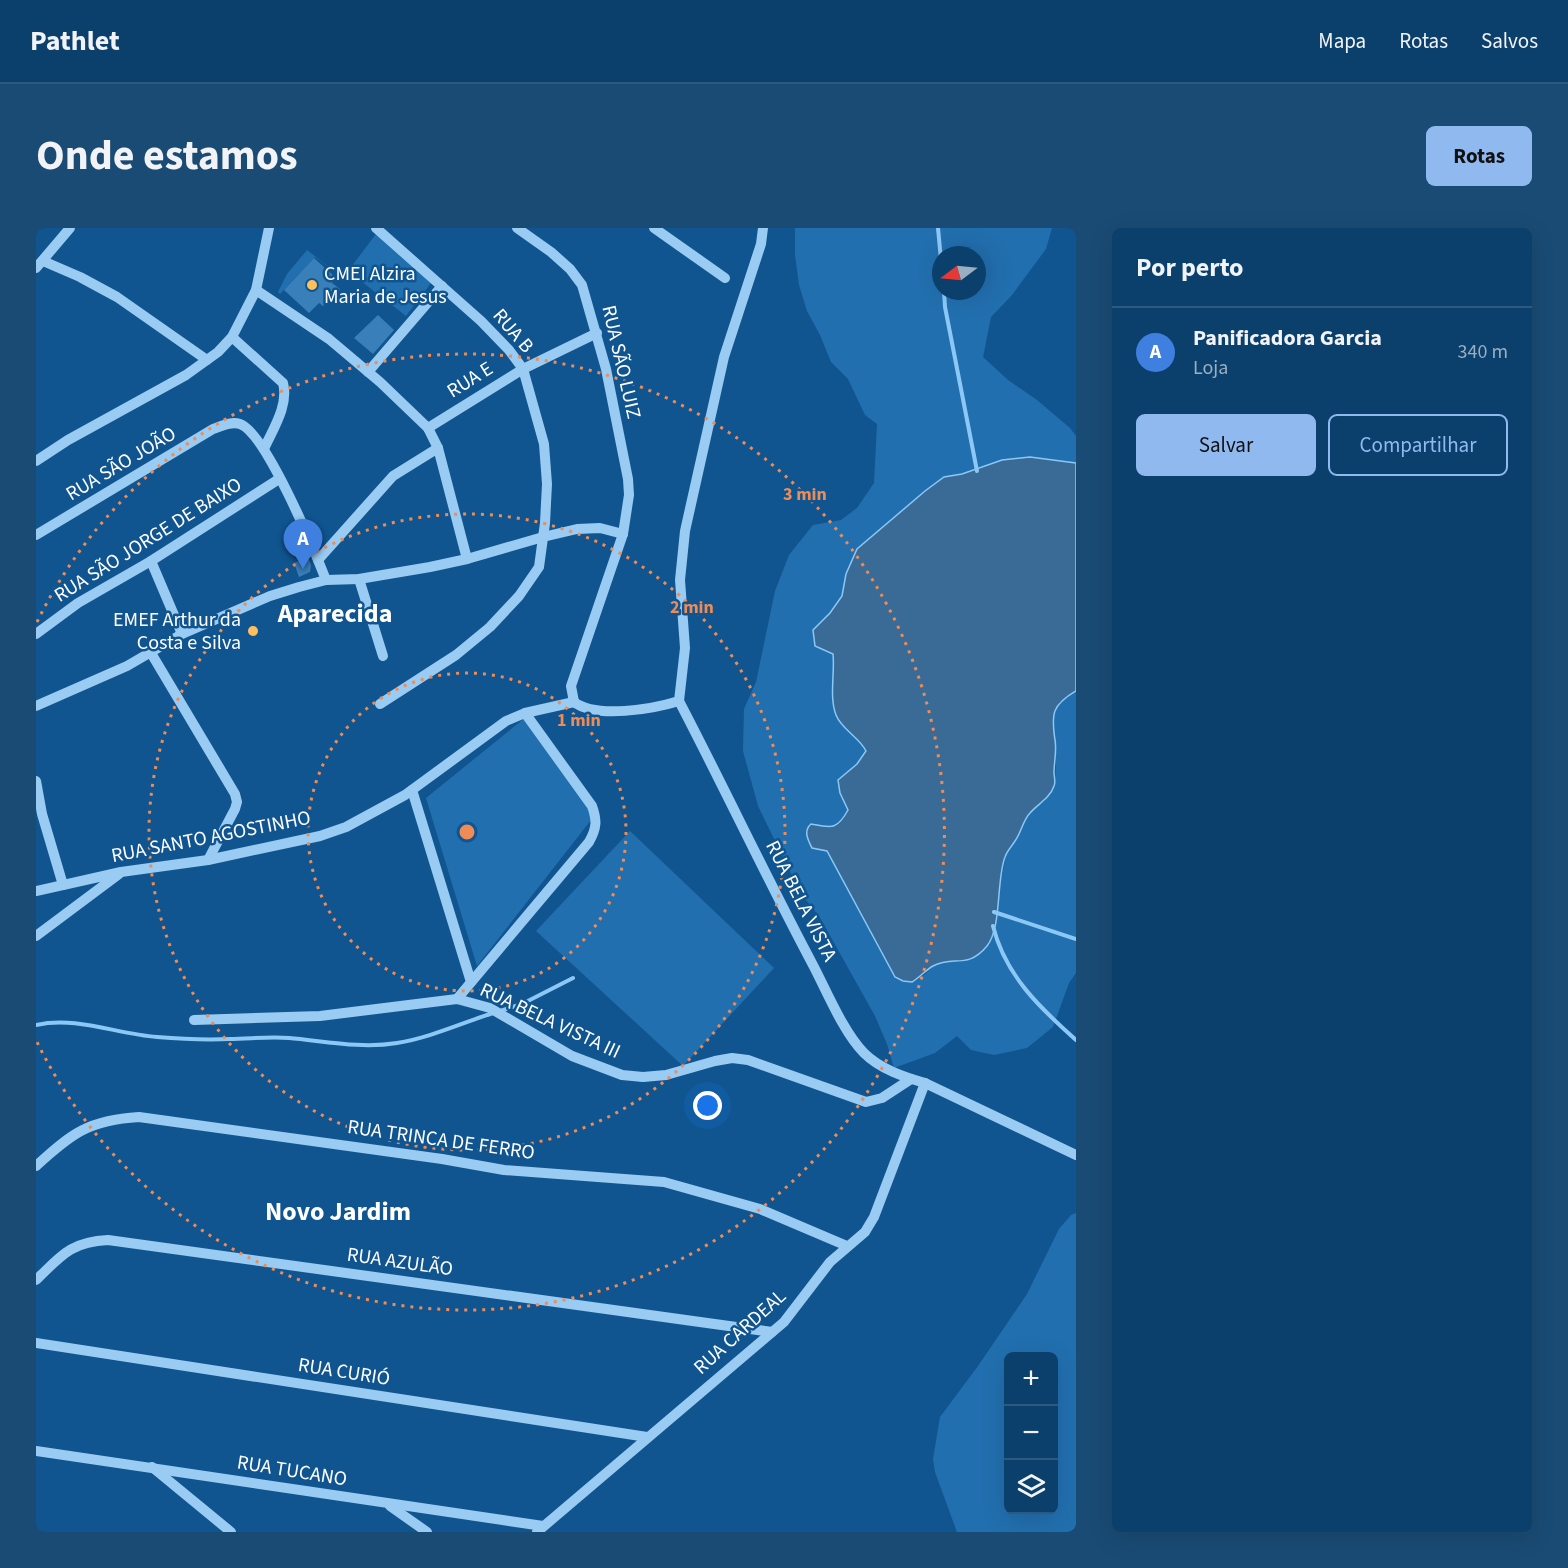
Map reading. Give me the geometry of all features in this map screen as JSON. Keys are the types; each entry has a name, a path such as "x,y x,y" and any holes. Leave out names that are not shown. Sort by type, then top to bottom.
{"street":[{"path":"70,228 40,264 80,277 117,297 207,360"},
{"path":"36,461 68,440 186,375 232,338 256,290 269,228"},
{"name":"RUA B","path":"376,228 481,321 509,350 523,369 544,444 547,484 539,567 519,596 490,627 456,655 380,704"},
{"name":"RUA SÃO LUIZ","path":"517,228 551,252 576,277 586,295 606,369 628,479 629,495 623,534 571,686 574,702"},
{"path":"654,228 725,278"},
{"path":"679,701 685,648 680,580 685,531 724,357 761,244 763,228"},
{"path":"368,372 442,285"},
{"path":"256,290 329,339 428,428 438,448 467,559"},
{"name":"RUA E","path":"428,428 523,369 597,333"},
{"path":"232,338 283,383 284,403 264,448 326,580"},
{"name":"RUA SÃO JOÃO","path":"36,535 225,424 241,425 264,448"},
{"path":"318,560 393,476 438,448"},
{"name":"RUA SÃO JORGE DE BAIXO","path":"36,634 78,603 151,561 279,479"},
{"path":"36,706 79,688 182,634 270,596 326,580 359,579 467,559 577,529 600,528 623,534"},
{"path":"151,561 182,634"},
{"path":"359,579 383,656"},
{"path":"151,652 235,794 237,802 235,809 208,860"},
{"name":"RUA SANTO AGOSTINHO","path":"36,891 121,872 208,860 320,836 346,827 375,813 412,790 506,722 525,713 574,702 589,709 637,712 679,701"},
{"name":"RUA BELA VISTA","path":"679,701 788,919 852,1038 866,1055 879,1065 925,1083 1076,1155"},
{"path":"457,999 595,831 597,818 592,806 525,713"},
{"path":"36,781 42,814 63,885"},
{"path":"412,790 471,982"},
{"path":"36,935 121,872"},
{"name":"RUA BELA VISTA III","path":"194,1020 320,1016 457,999 490,1008 572,1056 622,1075 666,1076 715,1060 748,1059 866,1102 882,1098 911,1079"},
{"name":"RUA CARDEAL","path":"540,1529 772,1332 794,1311 830,1262 865,1232 874,1217 925,1083"},
{"name":"RUA TRINCA DE FERRO","path":"36,1166 65,1139 95,1123 115,1118 139,1117 442,1159 504,1170 664,1182 760,1209 847,1246"},
{"name":"RUA AZULÃO","path":"36,1280 65,1252 89,1241 108,1240 772,1332"},
{"name":"RUA CURIÓ","path":"36,1343 648,1437"},
{"name":"RUA TUCANO","path":"36,1451 540,1529"},
{"path":"151,1467 231,1532"},
{"path":"387,1504 427,1532"}],"shaded area":[{"path":"795,228 1052,228 1046,249 1012,295 991,317 983,357 1008,380 1037,400 1070,428 1076,436 1076,463 1002,460 962,474 944,477 857,549 846,574 842,596 813,631 815,646 833,654 837,712 846,729 866,751 845,775 840,793 848,810 837,826 829,828 812,848 827,851 895,977 903,981 924,975 934,965 961,962 997,901 1006,855 1028,814 1045,800 1055,785 1056,756 1052,728 1053,717 1062,699 1076,691 1076,973 1069,983 1053,1027 1027,1048 994,1055 971,1050 957,1036 935,1053 894,1068 875,1016 819,916 801,894 758,806 743,751 744,709 756,682 775,591 789,555 813,525 841,520 857,508 874,483 877,424 865,415 848,379 831,362 807,311 799,285 795,255"},
{"path":"376,234 434,279 406,316 348,271"},
{"path":"307,250 338,274 315,257 280,294 278,292 287,274"},
{"path":"1030,457 1076,463 1076,691 1062,701 1055,711 1053,723 1056,748 1055,784 1047,797 1028,816 1006,855 1000,878 995,927 987,946 973,958 941,963 931,967 912,982 903,981 895,977 827,851 812,848 807,836 807,830 811,824 829,827 837,824 844,817 848,810 840,793 838,780 857,764 866,751 836,715 833,701 833,654 815,646 813,630 830,613 842,596 846,574 857,549 925,491 944,477 962,474 1002,460"},
{"path":"526,717 598,811 477,966 426,798"},
{"path":"630,831 774,968 683,1066 536,931"},
{"path":"1076,1213 1076,1532 957,1532 935,1472 933,1459 940,1417 1027,1294 1059,1229 1071,1215"}],"building":[{"name":"CMEI Alzira Maria de Jesus","path":"314,258 336,278 332,283 340,289 323,306 319,303 309,313 284,290"},
{"path":"378,315 394,330 373,354 354,338"},
{"path":"308,557 311,565 310,572 299,577 294,563"}],"waterway":[{"path":"938,228 940,246"},
{"path":"945,300 977,471"},
{"path":"994,912 1076,939"},
{"path":"993,926 1006,960 1015,975 1037,1003 1076,1040"},
{"path":"500,1011 522,1004 573,978"},
{"path":"36,1025 81,1024 142,1035 175,1038 282,1037 343,1044 383,1045 421,1038 493,1013"}],"place":[{"name":"CMEI Alzira Maria de Jesus","path":"312,285"},
{"name":"Panificadora Garcia","path":"303,569"},
{"name":"EMEF Arthur da Costa e Silva","path":"253,631"}],"district":[{"name":"Aparecida","path":"335,613"},
{"name":"Novo Jardim","path":"338,1211"}]}
